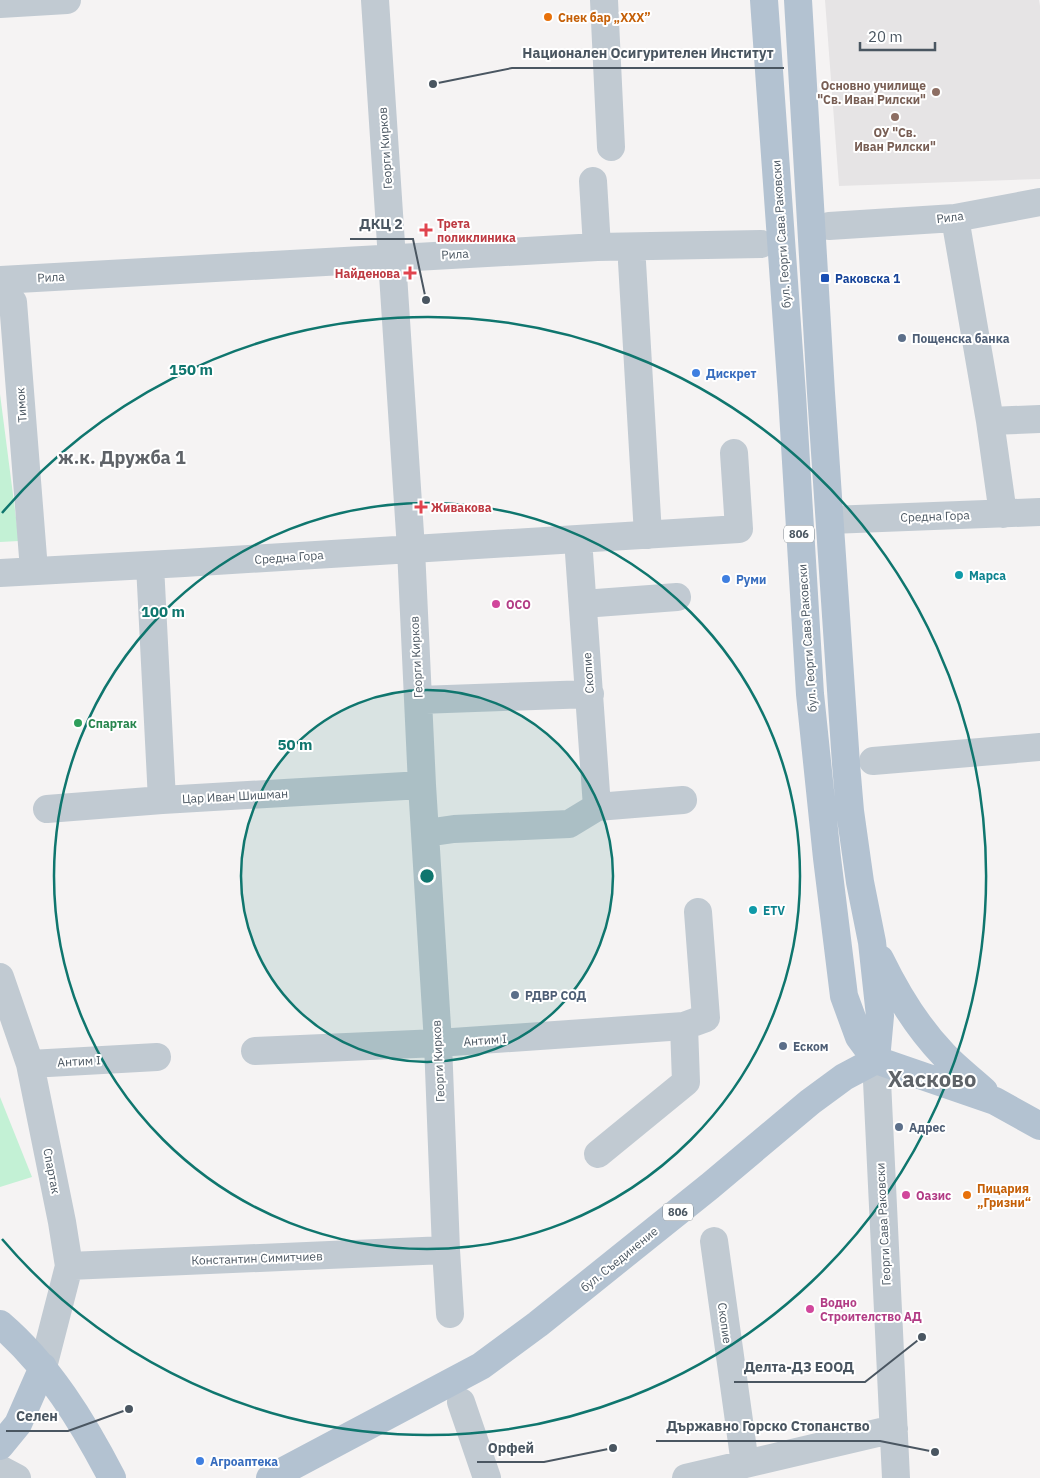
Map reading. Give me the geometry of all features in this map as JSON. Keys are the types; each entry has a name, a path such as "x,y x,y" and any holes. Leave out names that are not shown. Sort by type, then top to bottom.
{"main road":[{"name":"бул. Георги Сава Раковски","path":"764,0 792,395 810,694 827,858 844,996 859,1037 876,1060"},
{"name":"806","path":"798,0 820,383 850,812 860,882 872,942 880,1016 876,1060"},
{"path":"872,942 897,993 916,1022 944,1055 995,1101"},
{"path":"876,1060 995,1101 1040,1126"},
{"name":"бул. Съединение","path":"270,1478 481,1366 545,1318 702,1192 810,1102 844,1076 876,1060"},
{"path":"0,1324 19,1340 43,1367 74,1413 112,1478"},
{"path":"0,1446 18,1424 43,1367"}],"street":[{"path":"0,4 67,0"},
{"name":"Георги Кирков","path":"375,0 411,549 422,785 438,1043 450,1314"},
{"path":"604,0 611,147"},
{"path":"593,181 597,247"},
{"name":"Рила","path":"829,226 954,218 1040,202"},
{"path":"954,218 990,421 1003,514"},
{"name":"Рила","path":"0,280 597,247 761,244"},
{"path":"632,262 648,535"},
{"name":"Тимок","path":"0,292 14,302 34,570"},
{"path":"990,421 1040,419"},
{"name":"Средна Гора","path":"0,573 739,529 734,453"},
{"name":"Средна Гора","path":"830,520 1040,512"},
{"name":"Скопие","path":"578,539 597,807"},
{"path":"150,565 162,800"},
{"path":"583,604 677,596"},
{"path":"419,700 590,694"},
{"path":"874,761 1040,746"},
{"name":"Цар Иван Шишман","path":"47,809 162,800 422,785"},
{"path":"426,833 454,829 569,824 597,807 683,800"},
{"name":"Антим I","path":"255,1051 438,1043 684,1026 706,1018 698,912"},
{"name":"Спартак","path":"0,977 30,1064 69,1266 43,1367"},
{"path":"598,1154 686,1082 684,1026"},
{"name":"Антим I","path":"30,1064 157,1057"},
{"name":"Георги Сава Раковски","path":"876,1060 896,1478"},
{"name":"Скопие","path":"714,1241 745,1464"},
{"name":"Константин Симитчиев","path":"69,1266 446,1250"},
{"path":"461,1402 487,1478"},
{"path":"686,1478 894,1429"},
{"path":"0,1469 17,1478"}],"shaded area":[{"name":"Основно училище \"Св. Иван Рилски\"","path":"825,0 1039,0 1040,179 839,186"}],"green space":[{"path":"0,394 19,541 0,542"},
{"path":"0,1097 32,1177 0,1187"}],"place":[{"name":"Снек бар „ХХХ”","path":"548,17"},
{"name":"Национален Осигурителен Институт","path":"433,84"},
{"name":"Основно училище \"Св. Иван Рилски\"","path":"936,92"},
{"name":"ОУ \"Св. Иван Рилски\"","path":"895,117"},
{"name":"Трета поликлиника","path":"426,230"},
{"name":"Найденова","path":"410,273"},
{"name":"Раковска 1","path":"825,278"},
{"name":"ДКЦ 2","path":"426,300"},
{"name":"Пощенска банка","path":"902,338"},
{"name":"Дискрет","path":"696,373"},
{"name":"Живакова","path":"421,507"},
{"name":"Марса","path":"959,575"},
{"name":"Руми","path":"726,579"},
{"name":"ОСО","path":"496,604"},
{"name":"Спартак","path":"78,723"},
{"name":"ETV","path":"753,910"},
{"name":"РДВР СОД","path":"515,995"},
{"name":"Еском","path":"783,1046"},
{"name":"Адрес","path":"899,1127"},
{"name":"Оазис","path":"906,1195"},
{"name":"Пицария „Гризни“","path":"967,1195"},
{"name":"Водно Строителство АД","path":"810,1309"},
{"name":"Делта-ДЗ ЕООД","path":"922,1337"},
{"name":"Селен","path":"129,1409"},
{"name":"Орфей","path":"613,1448"},
{"name":"Държавно Горско Стопанство","path":"935,1452"},
{"name":"Агроаптека","path":"200,1461"}],"district":[{"name":"ж.к. Дружба 1","path":"122,457"},
{"name":"Хасково","path":"932,1078"}]}
